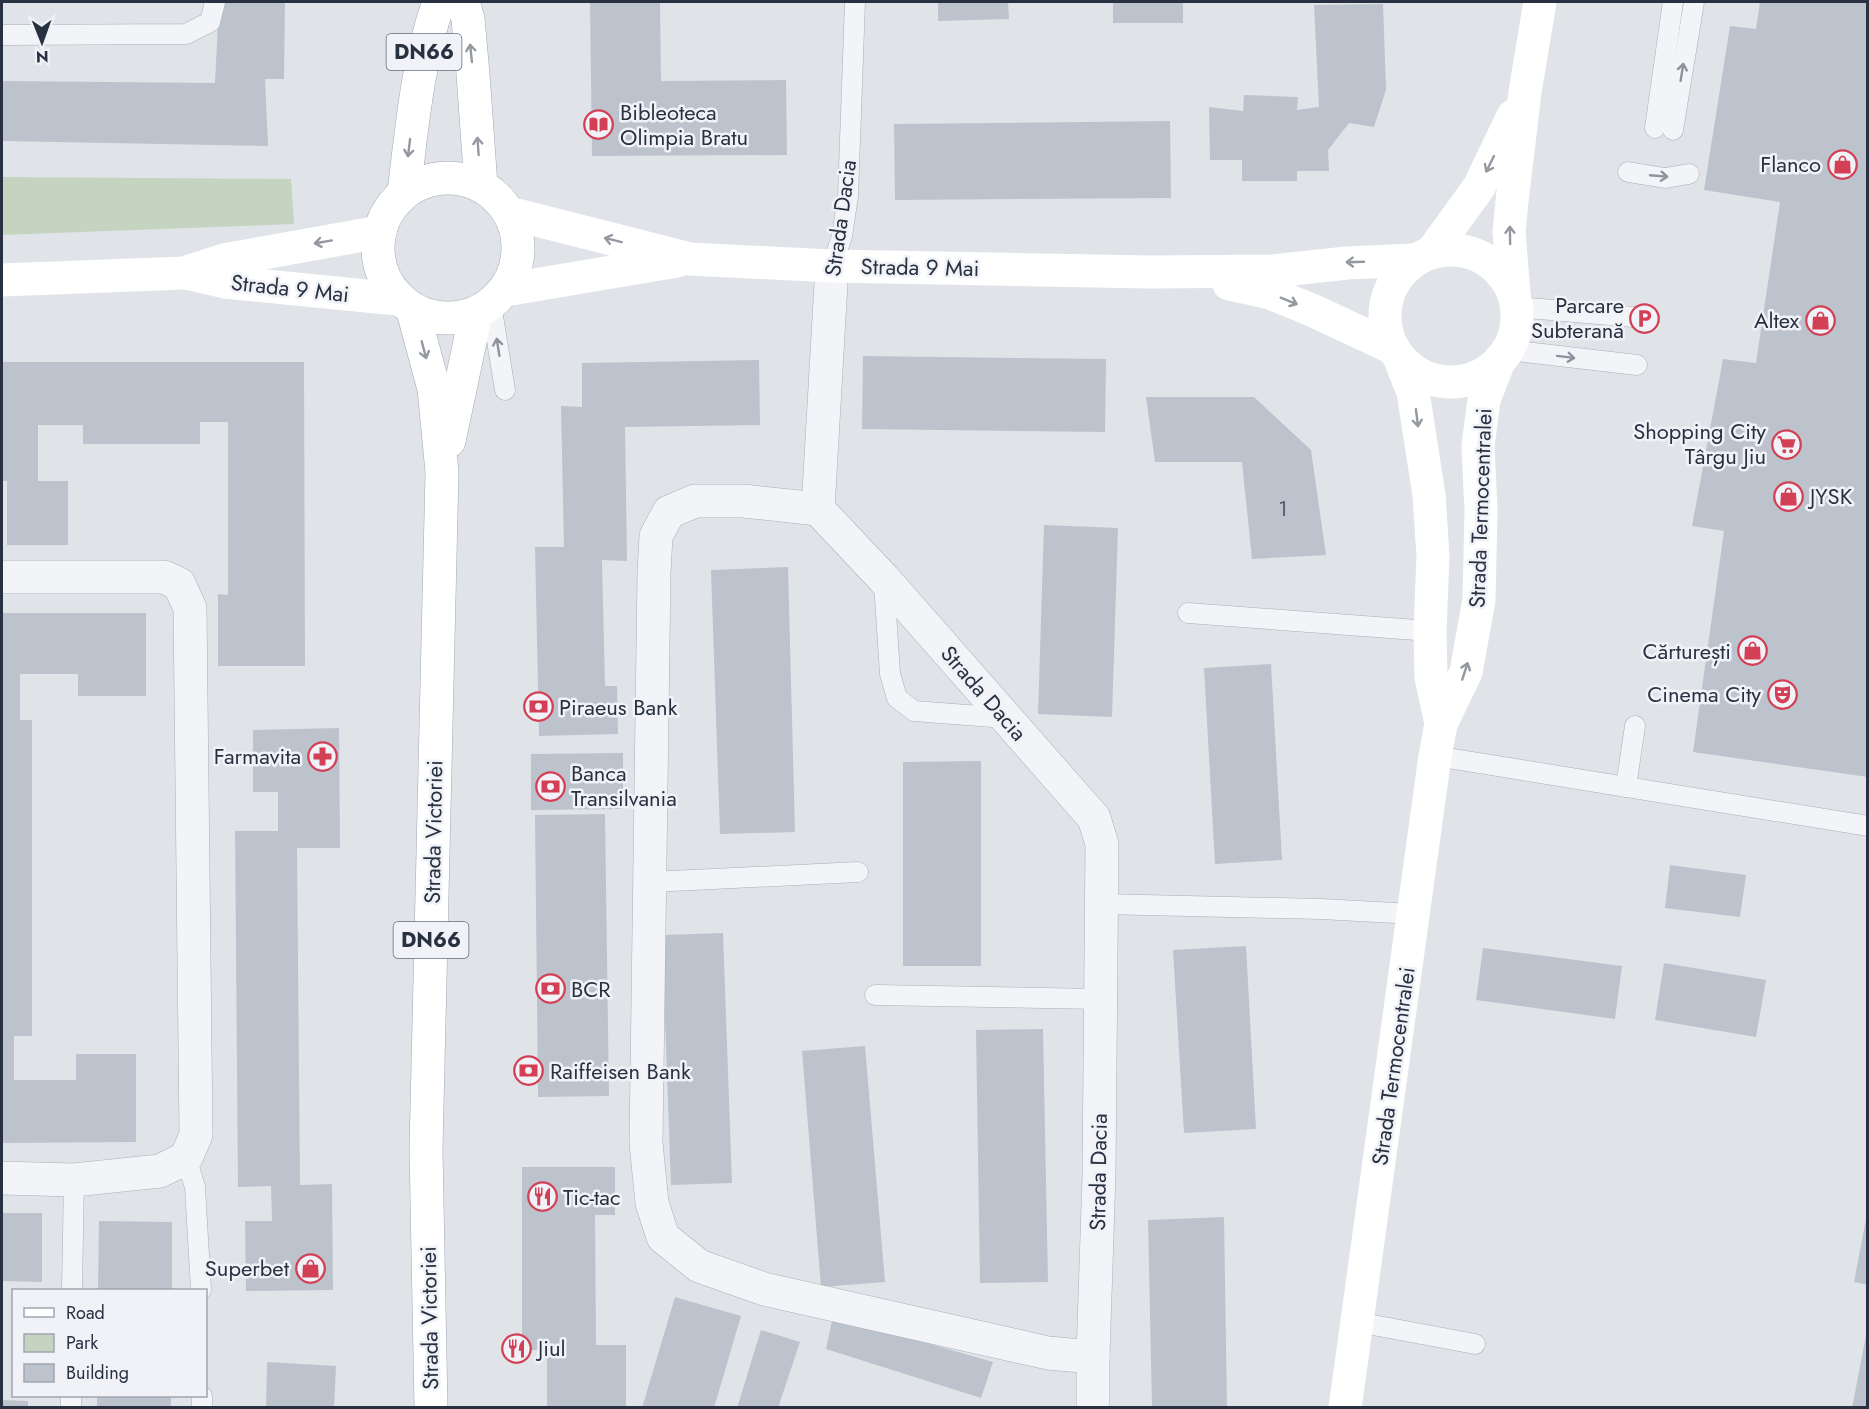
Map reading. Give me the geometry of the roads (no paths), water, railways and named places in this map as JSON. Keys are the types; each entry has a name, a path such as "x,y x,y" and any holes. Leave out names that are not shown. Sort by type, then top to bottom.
{"main road":[{"name":"DN66","path":"404,192 419,76 438,2"},
{"name":"DN66","path":"464,2 468,19 481,186"},
{"path":"1525,92 1479,187 1423,256 1399,274 1389,290 1384,310 1386,330 1397,355 1426,377 1445,382 1465,381 1484,373 1504,355 1514,336 1517,322 1509,232 1525,92 1540,2"},
{"name":"Strada Victoriei","path":"431,1407 426,1149 442,472 434,389 405,305 382,266 380,232 389,207 404,192 421,182 441,178 462,178 481,186 497,198 509,213 516,233 518,253 514,273 491,302 442,472"},
{"name":"Strada 9 Mai","path":"509,213 690,259 832,266 1150,272 1273,271 1423,256"},
{"name":"Strada 9 Mai","path":"184,273 224,260 380,232"},
{"path":"1423,256 1452,249 1472,252 1490,261 1504,275 1515,300"},
{"name":"Strada 9 Mai","path":"491,302 690,259"},
{"name":"Strada 9 Mai","path":"1150,272 1224,283 1270,293 1314,311 1397,355"},
{"name":"Strada 9 Mai","path":"2,280 184,273 225,282 405,305"},
{"path":"405,305 428,317 444,319 461,318 491,302"},
{"name":"Strada Termocentralei","path":"1345,1407 1438,740 1431,677 1433,556 1429,495 1413,392 1397,355"},
{"name":"Strada Termocentralei","path":"1438,740 1466,672 1479,600 1481,510 1478,446 1484,400 1504,355"}],"street":[{"name":"Strada Dacia","path":"832,266 818,509 884,579 1095,818 1102,844 1099,1175 1093,1407"},
{"path":"818,509 743,501 694,501 669,512 656,536 646,1143 652,1203 663,1237 699,1266 764,1289 1048,1353 1093,1356"},
{"path":"2,577 164,577 179,584 189,608 196,1135 186,1158 160,1171 74,1180 2,1178"}],"lane":[{"path":"2,35 186,34 210,22 215,2"},
{"name":"Strada Dacia","path":"832,266 842,236 848,196 855,2"},
{"path":"1673,2 1664,129 1694,2"},
{"path":"1628,172 1665,178 1689,174"},
{"path":"1515,300 1645,318"},
{"path":"491,302 505,390"},
{"path":"1504,355 1637,365"},
{"path":"884,579 890,674 897,698 914,711 1006,718"},
{"path":"1188,613 1430,631"},
{"path":"1626,786 1635,726"},
{"path":"1438,740 1626,786 1868,826"},
{"path":"651,882 858,872"},
{"path":"1102,904 1321,909 1414,914"},
{"path":"874,995 1100,999"},
{"path":"186,1158 195,1187 201,1289"},
{"path":"72,1289 74,1180"},
{"path":"1357,1322 1475,1344"}],"place":[{"name":"Bibleoteca Olimpia Bratu","path":"599,125"},
{"name":"Flanco","path":"1842,164"},
{"name":"Parcare Subterană","path":"1645,318"},
{"name":"Altex","path":"1820,320"},
{"name":"Shopping City Târgu Jiu","path":"1787,444"},
{"name":"JYSK","path":"1789,496"},
{"name":"Cărturești","path":"1752,651"},
{"name":"Cinema City","path":"1782,694"},
{"name":"Piraeus Bank","path":"538,707"},
{"name":"Farmavita","path":"322,756"},
{"name":"Banca Transilvania","path":"550,786"},
{"name":"BCR","path":"550,989"},
{"name":"Raiffeisen Bank","path":"529,1071"},
{"name":"Tic-tac","path":"542,1197"},
{"name":"Superbet","path":"310,1268"},
{"name":"Jiul","path":"517,1348"}]}
